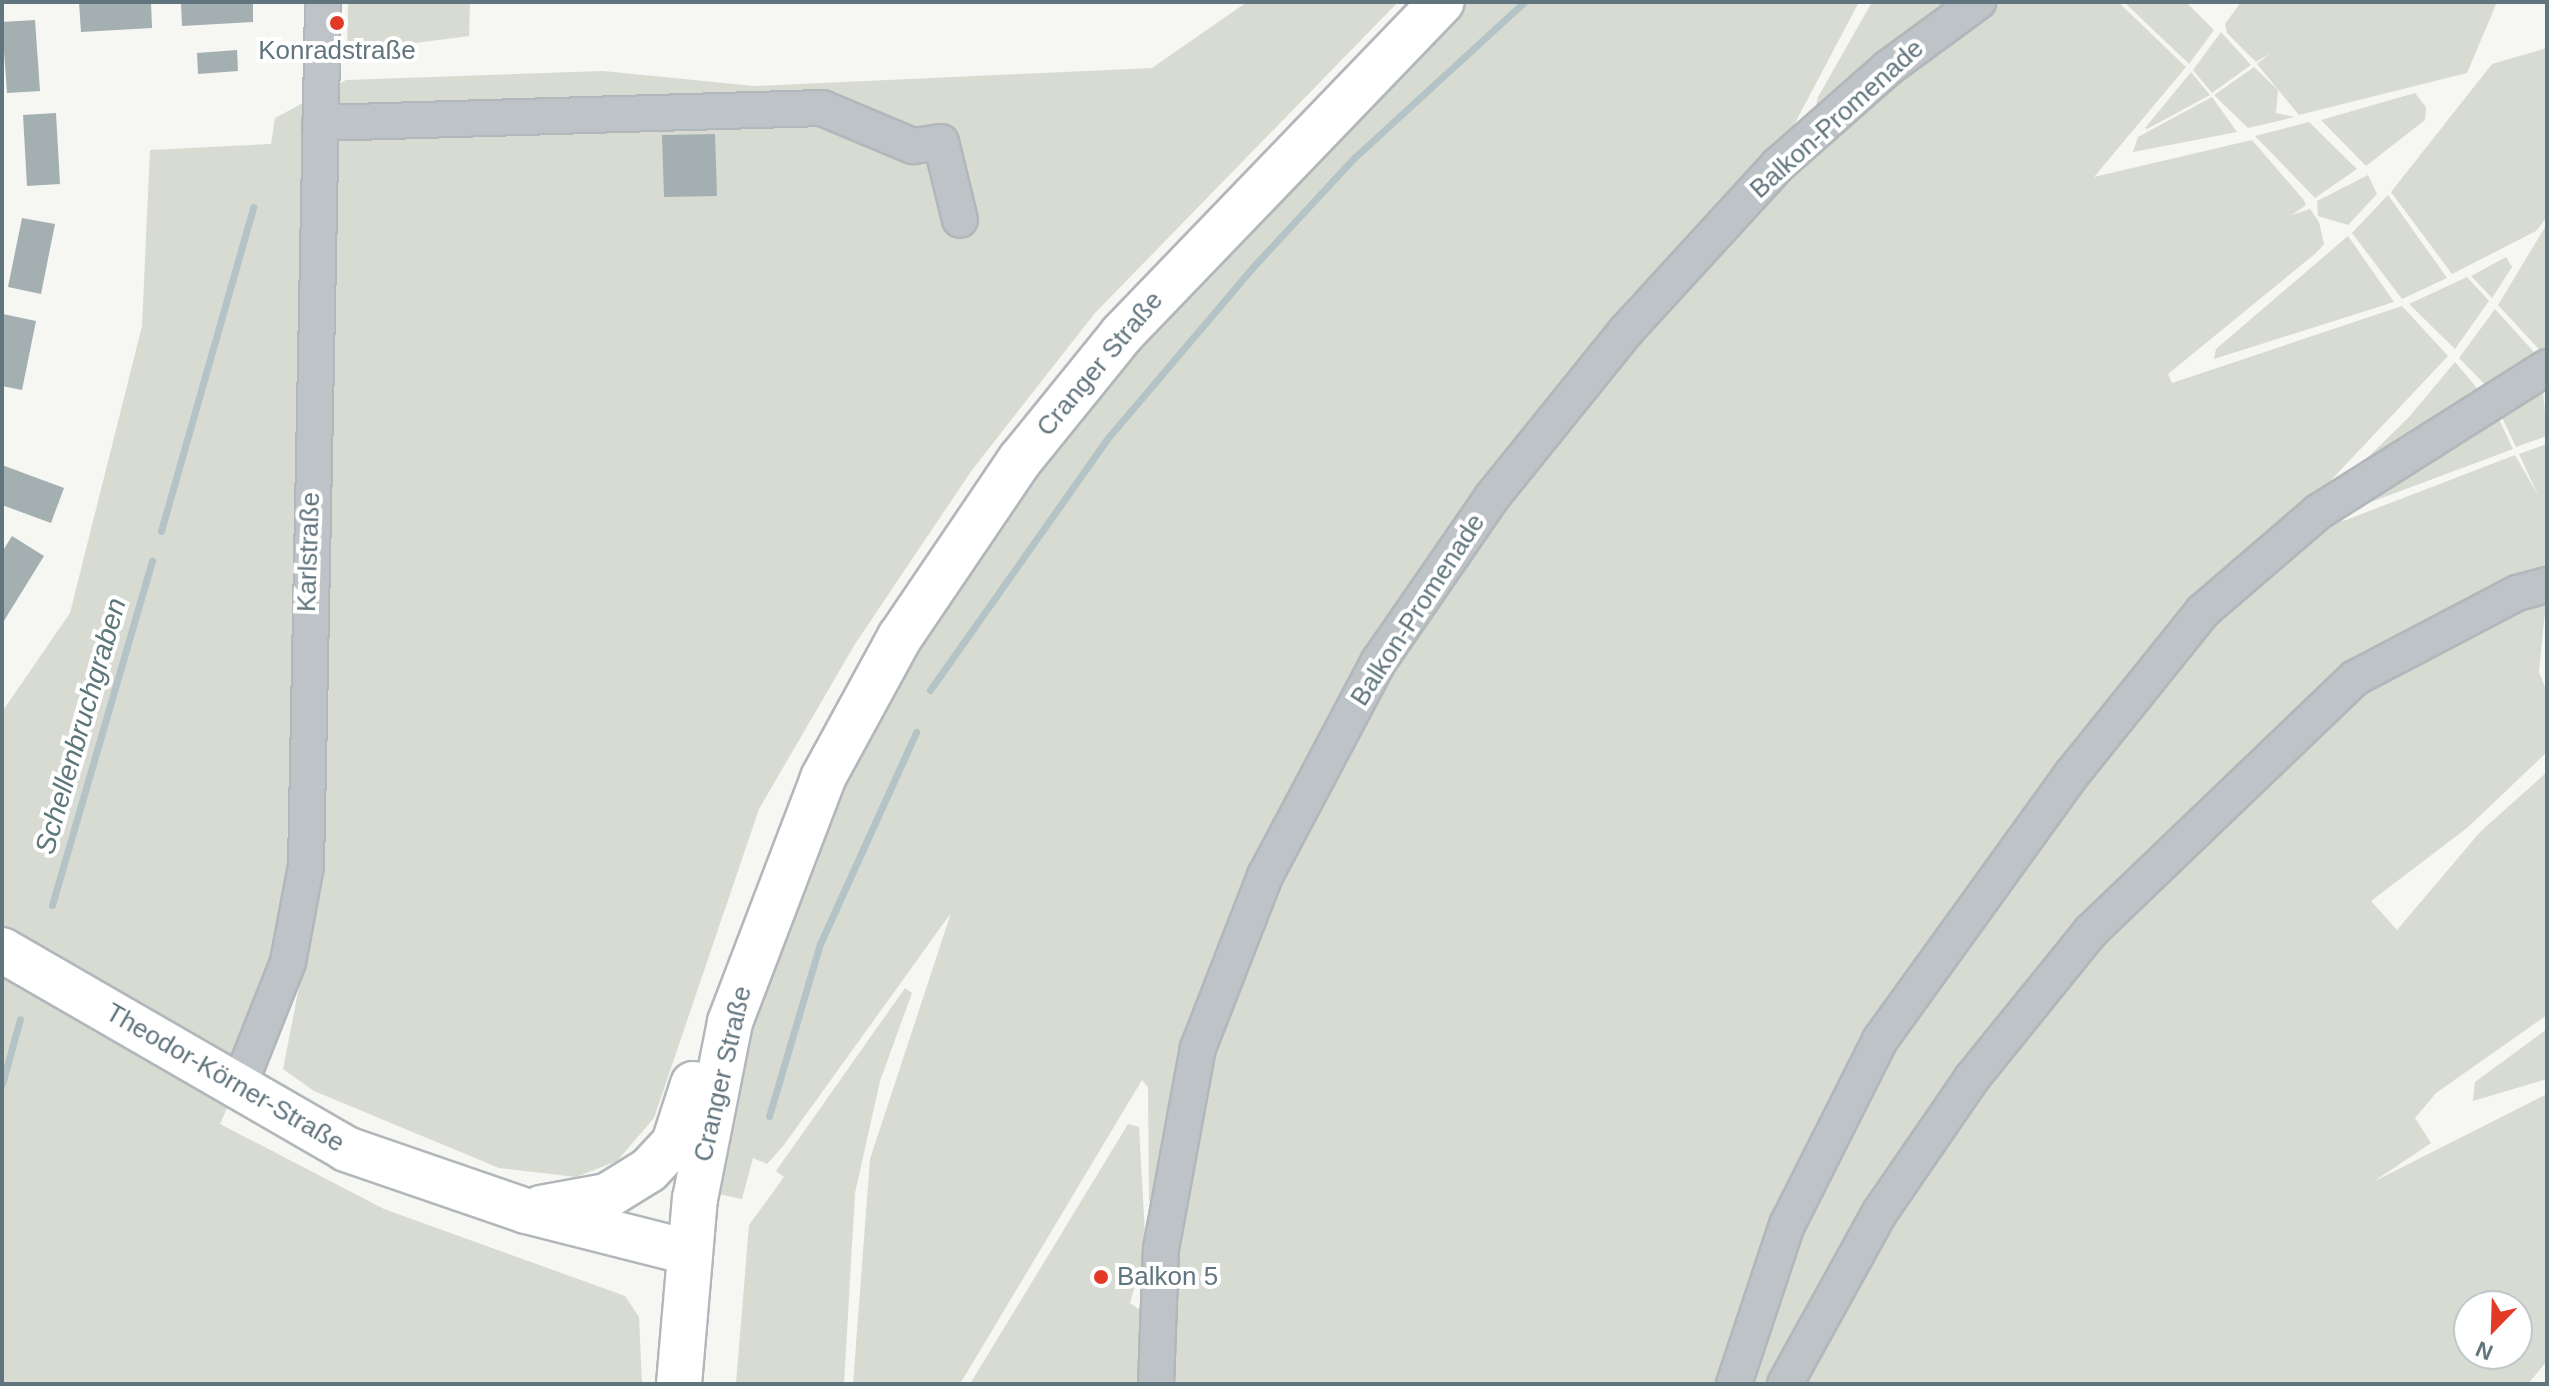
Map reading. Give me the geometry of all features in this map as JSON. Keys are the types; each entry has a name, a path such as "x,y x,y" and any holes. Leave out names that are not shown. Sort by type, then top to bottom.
{"main road":[{"name":"Cranger Straße","path":"679,1384 688,1252 730,1022 823,778 900,637 1020,460 1231,214 1442,2"},
{"name":"Cranger Straße","path":"526,1211 625,1188 674,1143 784,819 823,778"},
{"name":"Theodor-Körner-Straße","path":"2,950 237,1091 346,1149 526,1211 688,1252"}],"street":[{"name":"Karlstraße","path":"237,1091 288,962 306,866 323,2"},
{"name":"Balkon-Promenade","path":"1156,1384 1161,1249 1198,1048 1265,876 1379,661 1492,497 1626,331 1778,165 1919,43 1978,2"},
{"path":"320,123 822,108 913,146 941,142 960,220"},
{"path":"1734,1384 1787,1225 1880,1040 2147,680 2203,611 2318,512 2547,367"},
{"path":"1785,1384 1880,1212 1972,1078 2091,931 2355,678 2517,593 2547,585"}],"shaded area":[{"path":"348,2 470,2 469,36 347,52"},
{"path":"1247,2 1398,2 1095,313 972,470 855,644 759,809 654,1118 617,1161 576,1177 499,1168 314,1091 283,1069 300,982 284,976 220,1124 384,1209 625,1296 639,1317 642,1384 2,1384 2,712 70,613 142,326 150,150 271,144 275,118 346,80 603,71 754,86 1152,68"},
{"path":"1465,2 1859,2 1776,159 1591,360 1297,797 1160,1201 1149,1201 1148,1087 1142,1080 960,1384 853,1384 870,1159 951,913 784,1145 767,1164 753,1158 742,1199 718,1194 749,1034 803,863 915,642 1071,418"},
{"path":"1872,2 1966,2 1814,115 1818,97"},
{"path":"1995,2 2118,2 2186,67 2094,177 2252,140 2303,199 2306,205 2292,215 2310,209 2319,222 2324,244 2316,253 2168,374 2172,383 2402,306 2448,356 2317,495 1935,952 1730,1384 1165,1384 1168,1317 1178,1286 1166,1281 1202,1073 1255,929 1389,665 1501,505 1740,219 1942,34"},
{"path":"2124,2 2186,2 2214,30 2189,64"},
{"path":"2241,2 2497,2 2467,73 2299,115 2257,64 2271,53 2256,62 2227,33 2225,24"},
{"path":"2221,32 2251,65 2212,93 2193,70"},
{"path":"2547,48 2547,217 2536,231 2452,274 2391,192 2492,64"},
{"path":"2254,67 2278,90 2276,113 2295,117 2248,128 2214,95"},
{"path":"2191,72 2210,95 2145,128"},
{"path":"2415,93 2426,107 2425,120 2366,166 2321,120"},
{"path":"2212,97 2237,132 2133,152 2138,137"},
{"path":"2309,122 2357,169 2315,198 2255,136"},
{"path":"2368,175 2377,194 2348,225 2318,216 2317,201"},
{"path":"2388,195 2447,278 2402,299 2352,233"},
{"path":"2547,224 2547,358 2498,305"},
{"path":"2348,236 2394,302 2214,359 2216,349"},
{"path":"2506,257 2512,267 2492,298 2471,276"},
{"path":"2467,277 2489,301 2455,349 2409,304"},
{"path":"2495,309 2543,362 2495,395 2459,358"},
{"path":"2455,362 2487,400 2350,475 2409,417"},
{"path":"2542,379 2547,436 2516,447 2498,409"},
{"path":"2495,411 2513,449 2339,514"},
{"path":"2547,444 2547,567 2426,632 2085,930 1779,1384 1744,1384 1780,1268 1886,1043 2214,614 2315,525 2346,520 2515,455 2539,497 2519,454"},
{"path":"2547,592 2539,672 2547,692 2547,752 2467,828 2371,901 2397,930 2480,832 2547,772 2547,1015 2436,1093 2415,1118 2431,1143 2373,1182 2547,1094 2547,1361 2528,1384 1795,1384 1869,1248 2006,1045 2095,942 2365,688"},
{"path":"905,988 912,993 880,1081 855,1193 844,1384 736,1384 749,1225 784,1177 776,1171"},
{"path":"2547,1029 2547,1079 2473,1101 2475,1082"},
{"path":"1128,1124 1139,1127 1146,1278 1138,1276 1130,1303 1147,1315 1146,1384 970,1384"}],"building":[{"path":"79,2 151,2 152,28 81,32"},
{"path":"181,2 253,2 253,22 182,26"},
{"path":"35,20 40,91 7,93 2,22"},
{"path":"237,50 238,71 198,74 197,53"},
{"path":"56,113 60,184 27,186 23,115"},
{"path":"715,134 717,196 664,197 662,135"},
{"path":"22,218 55,224 41,294 8,287"},
{"path":"3,314 36,321 22,390 2,386"},
{"path":"2,465 64,488 51,523 2,505"},
{"path":"12,536 44,556 2,624 2,552"}],"waterway":[{"path":"930,690 1107,439 1252,268 1354,158 1524,2"},
{"name":"Schellenbruchgraben","path":"161,531 253,207"},
{"name":"Schellenbruchgraben","path":"52,905 152,560"},
{"path":"769,1116 820,944 916,732"},
{"name":"Schellenbruchgraben","path":"2,1084 20,1019"}],"place":[{"name":"Konradstraße","path":"337,23"},
{"name":"Balkon 5","path":"1101,1277"}]}
